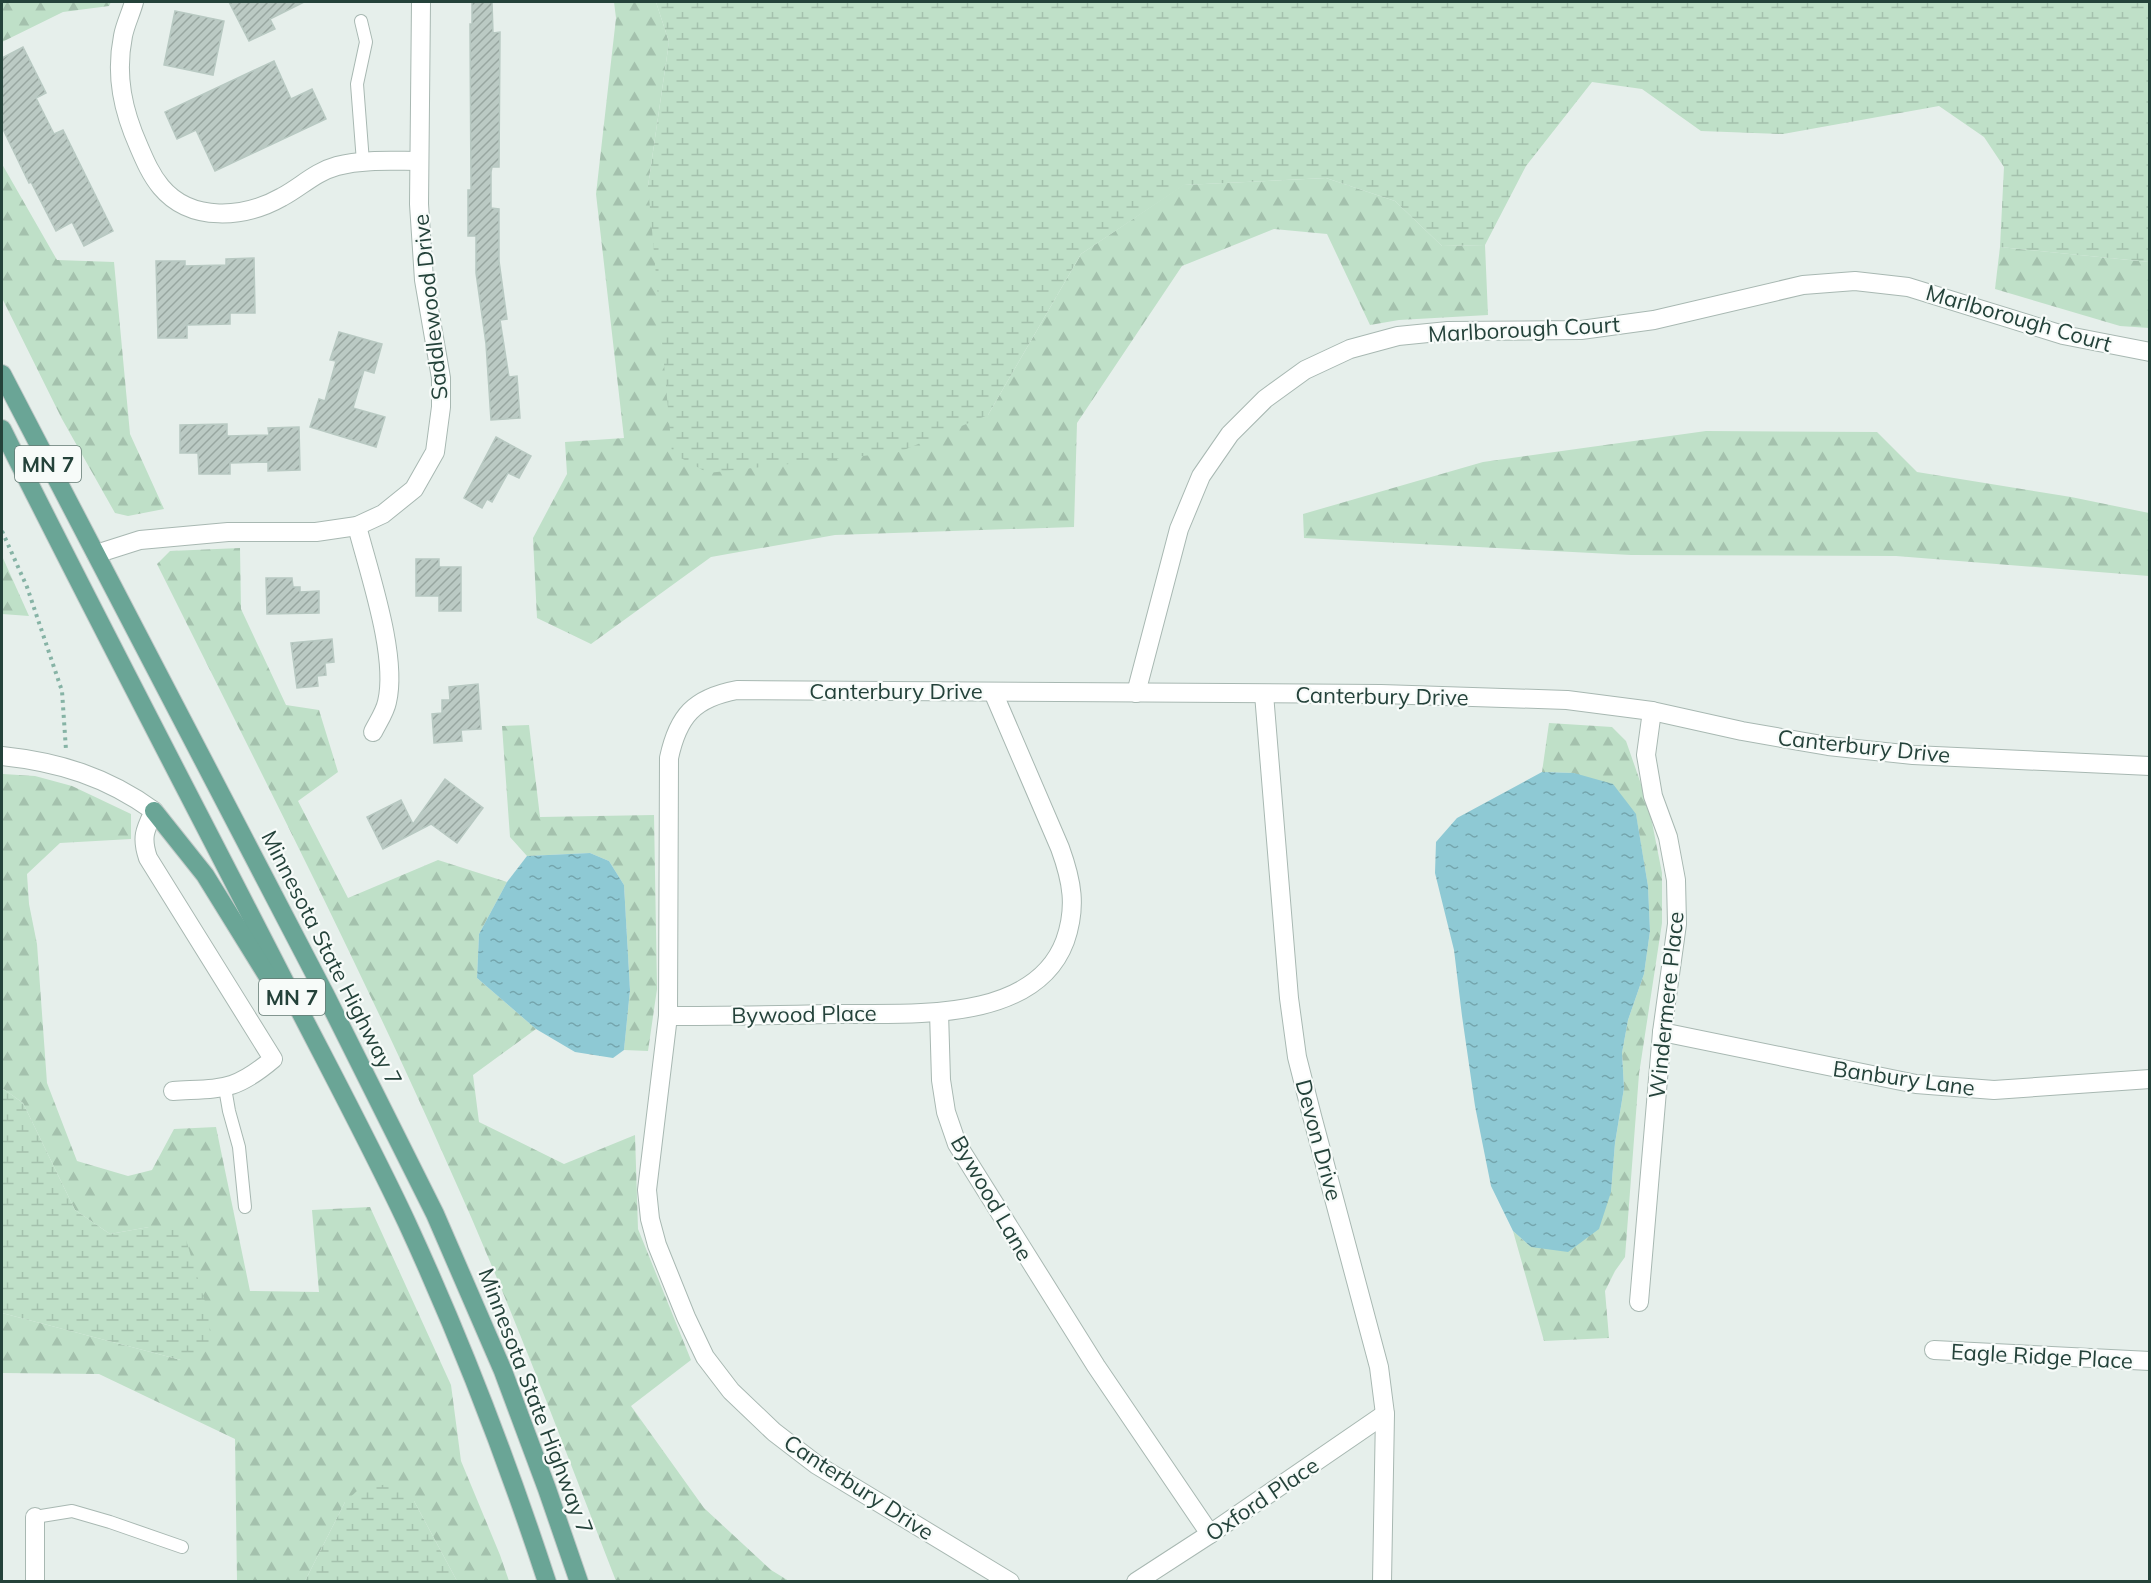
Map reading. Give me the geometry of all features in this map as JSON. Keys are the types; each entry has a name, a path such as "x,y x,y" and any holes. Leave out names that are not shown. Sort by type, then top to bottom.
{"main road":[{"name":"Minnesota State Highway 7","path":"2,374 325,994 435,1214 503,1371 579,1581"},
{"name":"MN 7","path":"2,429 412,1234 476,1382 520,1499 547,1581"},
{"path":"154,811 205,875 278,993 298,1008"}],"street":[{"path":"134,2 122,45 120,74 124,112 149,169 161,187 177,201 196,210 240,213 278,200 313,176 336,166 363,162 419,161"},
{"name":"Saddlewood Drive","path":"96,554 140,540 228,532 316,532 357,526 383,514 414,489 435,452 441,406 441,378 424,280 418,204 421,2"},
{"name":"Marlborough Court","path":"1136,693 1179,529 1201,477 1230,434 1265,399 1305,370 1350,349 1398,336 1448,331 1581,330 1654,320 1803,285 1855,281 1908,287 2062,335 2150,352"},
{"path":"357,526 382,626 390,681 387,704 373,732"},
{"name":"Canterbury Drive","path":"1011,1581 817,1465 774,1432 731,1391 705,1357 657,1245 647,1190 668,1017 669,758 674,736 684,718 698,703 716,694 737,690 1381,694 1568,700 1652,711 1743,731 1828,746 1913,755 2150,766"},
{"path":"939,1012 996,1002 1020,992 1045,975 1061,951 1071,924 1073,897 1067,868 993,692"},
{"name":"Devon Drive","path":"1264,694 1289,998 1298,1057 1311,1116 1379,1367 1385,1414 1382,1581"},
{"name":"Windermere Place","path":"1639,1302 1662,1032 1677,924 1676,880 1668,837 1653,796 1646,755 1652,711"},
{"path":"2,756 38,760 80,771 134,796 154,811 144,833 144,846 148,858 273,1059 255,1075 225,1088 173,1091"},
{"name":"Bywood Place","path":"668,1017 939,1012"},
{"name":"Bywood Lane","path":"939,1012 940,1080 946,1112 957,1144 1096,1366 1210,1534"},
{"name":"Banbury Lane","path":"1662,1032 1916,1084 1994,1090 2150,1079"},
{"name":"Eagle Ridge Place","path":"1934,1350 2150,1361"},
{"name":"Oxford Place","path":"1136,1581 1210,1534 1385,1414"},
{"path":"35,1517 35,1581"}],"lane":[{"path":"361,21 366,42 357,84 363,162"},
{"path":"225,1088 239,1148 245,1207"},
{"path":"35,1517 72,1511 121,1525 182,1547"}],"path":[{"path":"2,531 27,586 62,691 67,767"}],"green space":[{"path":"2,2 111,2 109,6 63,12 2,42"},
{"path":"614,2 656,2 669,42 648,186 988,415 1081,254 1183,185 1326,178 1395,201 1442,246 1485,245 1488,315 1399,320 1370,325 1327,234 1274,229 1182,266 1077,423 1074,527 835,535 711,557 591,644 537,618 533,538 567,474 565,442 624,438 596,194 616,18"},
{"path":"656,2 2149,2 2149,262 2000,247 2004,167 1984,137 1939,106 1783,134 1701,131 1642,89 1592,82 1526,166 1485,245 1442,246 1395,201 1326,178 1184,185 1081,254 988,415 899,452 708,473 672,453 648,186 669,42"},
{"path":"2,164 57,260 114,262 130,434 164,509 128,516 115,513 62,419 2,298"},
{"path":"2000,247 2149,262 2149,328 2120,326 1995,289"},
{"path":"1706,431 1877,432 1917,472 2071,497 2149,513 2149,576 1896,556 1631,555 1304,538 1303,514 1483,462"},
{"path":"240,548 241,609 286,705 319,710 338,772 298,801 348,898 438,860 507,882 479,934 477,978 536,1029 473,1075 479,1122 564,1164 635,1135 638,1229 691,1360 631,1406 704,1508 771,1570 789,1581 616,1581 514,1320 414,1089 306,863 157,564 170,551"},
{"path":"2,556 29,616 2,614"},
{"path":"1549,723 1612,727 1626,741 1649,807 1662,873 1662,923 1639,1074 1625,1257 1605,1291 1609,1338 1544,1341 1513,1231 1531,1247 1611,1192 1615,1143 1624,1088 1622,1053 1628,1020 1644,974 1650,931 1648,886 1636,815 1574,773 1542,772"},
{"path":"529,725 540,817 654,815 657,989 648,1051 624,1050 630,990 624,885 609,861 590,853 527,856 510,837 502,726"},
{"path":"3,774 35,776 72,786 131,814 131,839 60,843 27,874 29,904 37,944 47,1083 77,1161 128,1176 152,1170 174,1129 216,1127 250,1291 319,1292 312,1210 370,1207 451,1385 461,1461 509,1581 457,1581 414,1501 345,1502 305,1581 237,1581 235,1439 99,1374 2,1373 2,1313 181,1360 149,1227 110,1234 75,1210 23,1103 2,1088"},
{"path":"2,1088 23,1103 75,1210 110,1234 149,1227 183,1230 210,1318 209,1350 181,1360 2,1313"},
{"path":"387,1484 414,1501 457,1581 305,1581 345,1502 358,1490"}],"water":[{"path":"1542,772 1574,773 1613,784 1636,814 1648,886 1650,931 1644,974 1628,1020 1622,1053 1624,1088 1615,1143 1611,1192 1599,1229 1568,1252 1531,1247 1513,1231 1491,1186 1475,1106 1454,950 1435,873 1436,842 1457,818"},
{"path":"590,853 609,861 624,885 630,990 624,1050 613,1058 575,1052 536,1029 477,978 479,934 507,882 527,856"}],"building":[{"path":"229,2 304,2 270,19 275,29 249,41"},
{"path":"472,2 492,2 493,33 500,32 499,167 492,167 491,172 491,208 499,209 499,261 507,319 500,320 509,377 517,376 520,418 491,420 486,344 476,273 476,236 468,236 468,190 471,190 470,24 472,24"},
{"path":"175,11 224,21 213,75 164,65"},
{"path":"23,47 46,93 36,98 54,134 63,130 113,231 84,246 72,222 56,231 31,182 29,183 2,127 2,58"},
{"path":"274,61 291,99 312,89 326,119 215,171 196,130 177,139 165,112"},
{"path":"254,258 255,313 230,313 230,324 187,325 187,338 158,338 156,261 185,261 185,266 226,265 226,259"},
{"path":"339,332 382,344 374,373 364,370 353,408 385,417 376,447 310,427 319,399 325,401 336,361 330,360"},
{"path":"227,424 227,436 269,435 268,428 299,427 300,470 268,471 268,462 230,463 230,474 199,474 198,453 180,453 180,425"},
{"path":"496,437 531,456 519,478 508,473 492,502 487,499 482,508 464,498"},
{"path":"416,559 439,559 439,567 461,567 461,611 439,611 439,596 416,596"},
{"path":"266,578 292,578 293,587 300,587 300,592 319,591 319,613 267,614"},
{"path":"332,639 334,662 325,663 326,675 317,676 318,686 297,688 291,643"},
{"path":"478,684 481,729 461,730 462,741 434,743 432,714 442,713 442,700 450,700 449,687"},
{"path":"445,779 483,808 457,843 431,824 383,849 367,817 401,800 413,824"}]}
